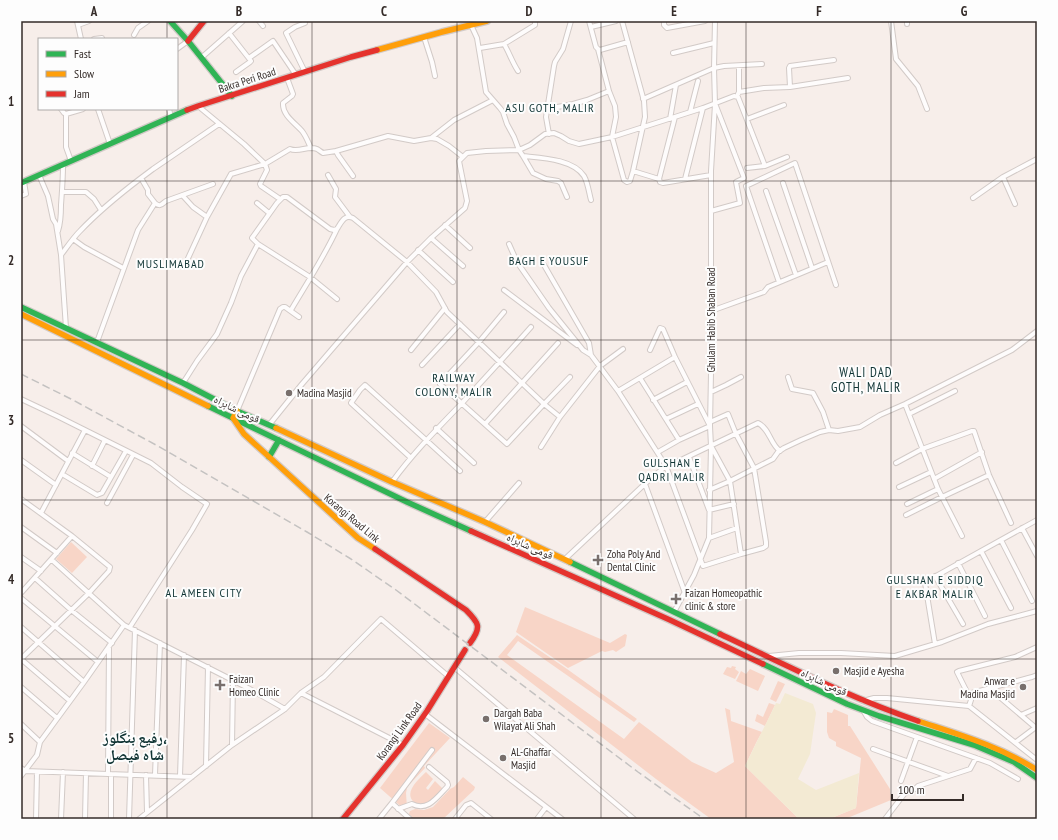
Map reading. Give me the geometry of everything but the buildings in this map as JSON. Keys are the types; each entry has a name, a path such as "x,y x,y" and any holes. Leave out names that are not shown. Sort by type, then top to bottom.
{"main road":[{"path":"170,21 232,96"},
{"path":"188,41 203,21"},
{"name":"Bakra Peri Road","path":"23,182 198,106 351,57 487,21"},
{"name":"قومی شاہراہ","path":"21,306 183,383 237,411 392,482 485,522 862,701 981,742 1014,756 1037,770"},
{"name":"قومی شاہراہ","path":"21,315 407,502 650,610 862,710 974,745 1014,762 1037,778"},
{"path":"233,418 237,411"},
{"name":"Korangi Road Link","path":"233,418 244,434 358,538 466,610 475,618 479,626 478,634 470,643"},
{"path":"269,457 279,440"},
{"path":"747,657 750,648"},
{"name":"Korangi Link Road","path":"343,819 403,745 425,714 465,650"}],"street":[{"path":"80,38 78,23 89,21"},
{"path":"134,35 138,28 148,21"},
{"path":"201,58 243,21"},
{"path":"259,21 263,26"},
{"path":"292,21 295,27"},
{"path":"305,21 305,23 295,27 286,34 305,72"},
{"path":"480,48 504,44 530,28 535,24 535,21"},
{"path":"549,134 546,117 554,66 563,49 571,21"},
{"path":"589,21 609,91 615,106 616,116 612,137 624,180 627,182 630,181 634,171 645,117 643,99 622,21"},
{"path":"591,27 616,21"},
{"path":"664,21 664,25 667,28 705,21"},
{"name":"Ghulam Habib Shaban Road","path":"674,612 685,593 709,538 711,446 711,175 715,104 715,21"},
{"path":"891,21 896,59 918,86 927,109"},
{"path":"471,25 478,38 486,92 503,112 519,150 533,173 546,179 558,180 561,183 566,197"},
{"path":"229,33 249,58 250,62 236,72"},
{"path":"424,37 436,76"},
{"path":"249,58 273,40 296,75"},
{"path":"178,48 188,41"},
{"path":"598,49 600,50 628,42"},
{"path":"673,53 714,43"},
{"path":"504,44 518,71"},
{"path":"790,86 790,66 834,60"},
{"path":"643,99 714,68 762,64"},
{"path":"740,66 738,97 765,166"},
{"path":"288,78 292,96 283,103 283,106 288,117 303,132 311,148"},
{"path":"269,425 302,384 407,262 418,250 465,208 467,201 459,161 467,153 519,150 530,145 545,134 554,133 569,141 579,144 612,137 643,128 715,104 738,94 764,88 848,78"},
{"path":"690,112 698,81"},
{"path":"670,119 676,84"},
{"path":"547,109 587,100 609,91"},
{"path":"431,138 454,120 493,100"},
{"path":"711,211 740,204 736,182 744,178 715,104"},
{"path":"198,106 244,144 264,164 267,170 260,184 280,199"},
{"path":"747,119 784,106"},
{"path":"684,179 703,108"},
{"path":"62,110 66,114 66,146 71,162"},
{"path":"66,114 80,110"},
{"path":"98,110 110,144"},
{"path":"169,110 171,117"},
{"path":"659,179 675,117"},
{"path":"60,255 101,210 119,195 153,169 219,124"},
{"path":"184,267 207,218 231,174 264,164 290,149 294,151 311,148 323,153 336,151 388,136 414,141 431,138 437,139 463,157"},
{"path":"336,151 353,176"},
{"path":"524,156 564,162 580,171 585,177 591,200"},
{"path":"747,168 765,166 787,157"},
{"path":"973,198 1003,177 1037,158"},
{"path":"779,282 746,186 793,163 796,164 836,285"},
{"path":"57,233 60,226 63,165"},
{"path":"634,171 659,179 660,182 663,183 711,175"},
{"path":"39,175 48,196 53,219 56,224 66,328"},
{"path":"328,175 336,189 335,197 350,217 407,262 436,292 447,312 544,404 560,417"},
{"path":"1003,177 1015,204"},
{"path":"142,178 148,190 148,194 158,206 166,201 213,184"},
{"path":"21,196 25,195 26,193 23,182"},
{"path":"783,183 812,268"},
{"path":"766,191 796,275"},
{"path":"62,192 86,192 94,199 101,210"},
{"path":"183,196 193,207 207,218"},
{"path":"337,229 330,229 287,197 283,197 269,213 252,238 258,244 310,277 337,300"},
{"path":"97,342 138,230 155,203"},
{"path":"257,203 269,213"},
{"path":"291,310 327,251 342,221 350,217"},
{"path":"445,225 470,248"},
{"path":"431,238 463,266"},
{"path":"73,239 84,247 123,268"},
{"path":"183,383 217,334 241,276 258,244"},
{"path":"509,244 517,262 549,308 583,350"},
{"path":"418,250 453,282"},
{"path":"711,311 764,292 768,287 828,262"},
{"path":"544,265 589,343 591,355"},
{"path":"504,290 591,355 600,366 618,391 666,466 703,566 766,546 754,468 736,434 728,414 658,452"},
{"path":"237,411 280,309 284,307 299,317"},
{"path":"411,350 445,308"},
{"path":"504,312 479,342 440,384 507,444 570,377"},
{"path":"422,365 460,324"},
{"path":"392,482 436,428 462,403 531,327"},
{"path":"650,350 660,328 662,328 687,382 710,424"},
{"path":"709,490 773,459 784,448 820,432 829,430 838,431 860,427 880,415 1012,350 1037,331"},
{"path":"485,424 558,343"},
{"path":"541,447 560,417 600,366 623,349"},
{"path":"618,391 676,357"},
{"path":"711,392 741,377"},
{"path":"788,377 792,389 813,393 823,412 829,430"},
{"path":"640,378 679,440"},
{"path":"654,400 687,382"},
{"path":"411,458 351,403 360,390 365,386 460,472"},
{"path":"909,414 956,392"},
{"path":"21,399 151,464 207,504 130,628"},
{"path":"666,419 698,404"},
{"path":"905,404 938,489 962,536"},
{"path":"564,560 644,484 666,466 758,423 765,428 777,449 780,451"},
{"path":"21,426 68,461"},
{"path":"436,428 474,463"},
{"path":"41,513 85,430"},
{"path":"896,463 922,449 974,431 989,475 1011,523"},
{"path":"92,466 105,440"},
{"path":"711,446 730,481 741,554"},
{"path":"62,474 97,495 102,493 126,451"},
{"path":"934,479 982,452"},
{"path":"72,453 111,477"},
{"path":"107,503 134,455"},
{"path":"689,456 709,510 734,504"},
{"path":"21,460 56,486"},
{"path":"899,487 931,472"},
{"path":"906,516 989,475"},
{"path":"485,522 519,483"},
{"path":"644,484 685,593"},
{"path":"907,504 938,489"},
{"path":"21,498 72,536 110,567 109,571 89,593 21,659 70,701"},
{"path":"935,644 925,583 934,576 1037,520"},
{"path":"21,527 57,553"},
{"path":"709,538 737,528"},
{"path":"1022,528 1037,556"},
{"path":"22,590 52,560 72,536"},
{"path":"1001,540 1032,601"},
{"path":"981,551 1011,608"},
{"path":"21,557 41,571"},
{"path":"52,560 124,625 233,680 284,709"},
{"path":"958,563 985,616"},
{"path":"934,576 963,624"},
{"path":"35,578 110,645 111,819"},
{"path":"21,598 98,662"},
{"path":"766,656 799,653 841,653 895,656 935,644 988,624 1037,611"},
{"path":"139,819 232,745 284,709 301,693 324,677 381,619 448,676"},
{"path":"21,776 23,770 37,755 40,742 124,625"},
{"path":"21,627 84,682"},
{"path":"129,819 135,630"},
{"path":"155,776 160,643"},
{"path":"969,706 971,700 957,672 1015,657 1037,647"},
{"path":"180,776 184,655"},
{"path":"206,766 208,667"},
{"path":"454,667 634,819"},
{"path":"968,694 1037,675"},
{"path":"232,745 233,680"},
{"path":"21,687 57,718"},
{"path":"989,688 1036,728 1016,742"},
{"path":"301,693 403,745"},
{"path":"862,701 874,698 969,706 1037,760"},
{"path":"1021,715 1037,708"},
{"path":"862,710 872,721 990,763 1018,778"},
{"path":"425,714 562,819"},
{"path":"21,724 40,742"},
{"path":"901,780 917,737"},
{"path":"873,749 948,776"},
{"path":"379,819 432,750"},
{"path":"885,819 905,793 918,786 970,769 976,758"},
{"path":"398,809 412,804 426,806 433,802 448,787 447,782 429,767"},
{"path":"23,770 37,772 192,777"},
{"path":"36,819 37,772"},
{"path":"61,819 63,772"},
{"path":"85,819 86,773"},
{"path":"146,775 147,812"},
{"path":"455,819 466,805 471,803 491,819"},
{"path":"392,804 410,819"},
{"path":"536,819 546,807"}],"shaded area":[{"path":"71,542 87,557 72,573 56,559"},
{"path":"525,607 610,643 625,634 627,635 625,646 616,652 613,650 605,652 602,651 568,668 516,632"},
{"path":"517,635 637,719 634,722 518,641 507,655 624,739 639,722 692,762 716,773 734,762 725,708 730,710 731,721 762,732 745,766 799,819 711,819 656,779 498,657"},
{"path":"732,666 736,667 735,669 739,672 735,679 723,674 727,667 731,668"},
{"path":"750,669 765,676 758,691 736,681 741,671 746,674"},
{"path":"778,681 785,684 776,702 770,699"},
{"path":"769,703 775,705 765,726 755,721 757,714 763,717"},
{"path":"834,709 848,715 848,726 850,726 890,789 891,800 845,819 829,819 856,808 861,758 836,746 836,742 829,738 827,732 827,712 832,713"},
{"path":"429,723 450,738 424,766 425,768 407,788 407,808 405,810 380,788"},
{"path":"426,772 433,779 426,788 428,790 435,781 443,789 434,799 424,805 415,803 411,799 410,795 413,786"},
{"path":"463,777 475,787 474,790 443,819 414,819 409,814 410,811 415,809 424,810 433,807"}],"sand":[{"path":"785,693 813,704 816,713 810,754 798,779 816,790 859,773 856,808 829,819 799,819 745,766 776,703 780,704"}],"railway":[{"path":"21,374 156,445 351,559 396,590 638,772 704,819"}],"traffic: fast":[{"path":"170,21 232,96"},
{"path":"21,183 187,110"},
{"path":"21,307 183,383 237,411 276,428"},
{"path":"208,406 407,502 471,531"},
{"path":"269,457 279,440"},
{"path":"570,562 720,634"},
{"path":"763,664 847,704 879,716 974,745 1014,762 1037,778"}],"traffic: slow":[{"path":"377,50 487,21"},
{"path":"21,314 208,406"},
{"path":"237,411 233,418 244,434 358,538 375,549"},
{"path":"276,428 570,562"},
{"path":"918,721 964,736 994,748 1037,770"}],"traffic: jam":[{"path":"188,41 204,21"},
{"path":"187,110 377,50"},
{"path":"471,531 670,620 763,664"},
{"path":"375,549 466,610 474,618 477,625 476,633 470,643"},
{"path":"720,634 843,692 918,721"},
{"path":"343,819 403,745 427,711 465,650"}],"place":[{"name":"Madina Masjid","path":"289,393"},
{"name":"Zoha Poly And Dental Clinic","path":"598,560"},
{"name":"Faizan Homeopathic clinic & store","path":"676,599"},
{"name":"Masjid e Ayesha","path":"836,671"},
{"name":"Faizan Homeo Clinic","path":"220,685"},
{"name":"Anwar e Madina Masjid","path":"1023,687"},
{"name":"Dargah Baba Wilayat Ali Shah","path":"486,719"},
{"name":"AL-Ghaffar Masjid","path":"503,758"}],"district":[{"name":"ASU GOTH, MALIR","path":"550,107"},
{"name":"BAGH E YOUSUF","path":"549,260"},
{"name":"MUSLIMABAD","path":"171,263"},
{"name":"WALI DAD GOTH, MALIR","path":"866,380"},
{"name":"RAILWAY COLONY, MALIR","path":"454,384"},
{"name":"GULSHAN E QADRI MALIR","path":"672,469"},
{"name":"GULSHAN E SIDDIQ E AKBAR MALIR","path":"935,586"},
{"name":"AL AMEEN CITY","path":"204,592"},
{"name":"رفیع بنگلوز، شاہ فیصل","path":"135,746"}]}
